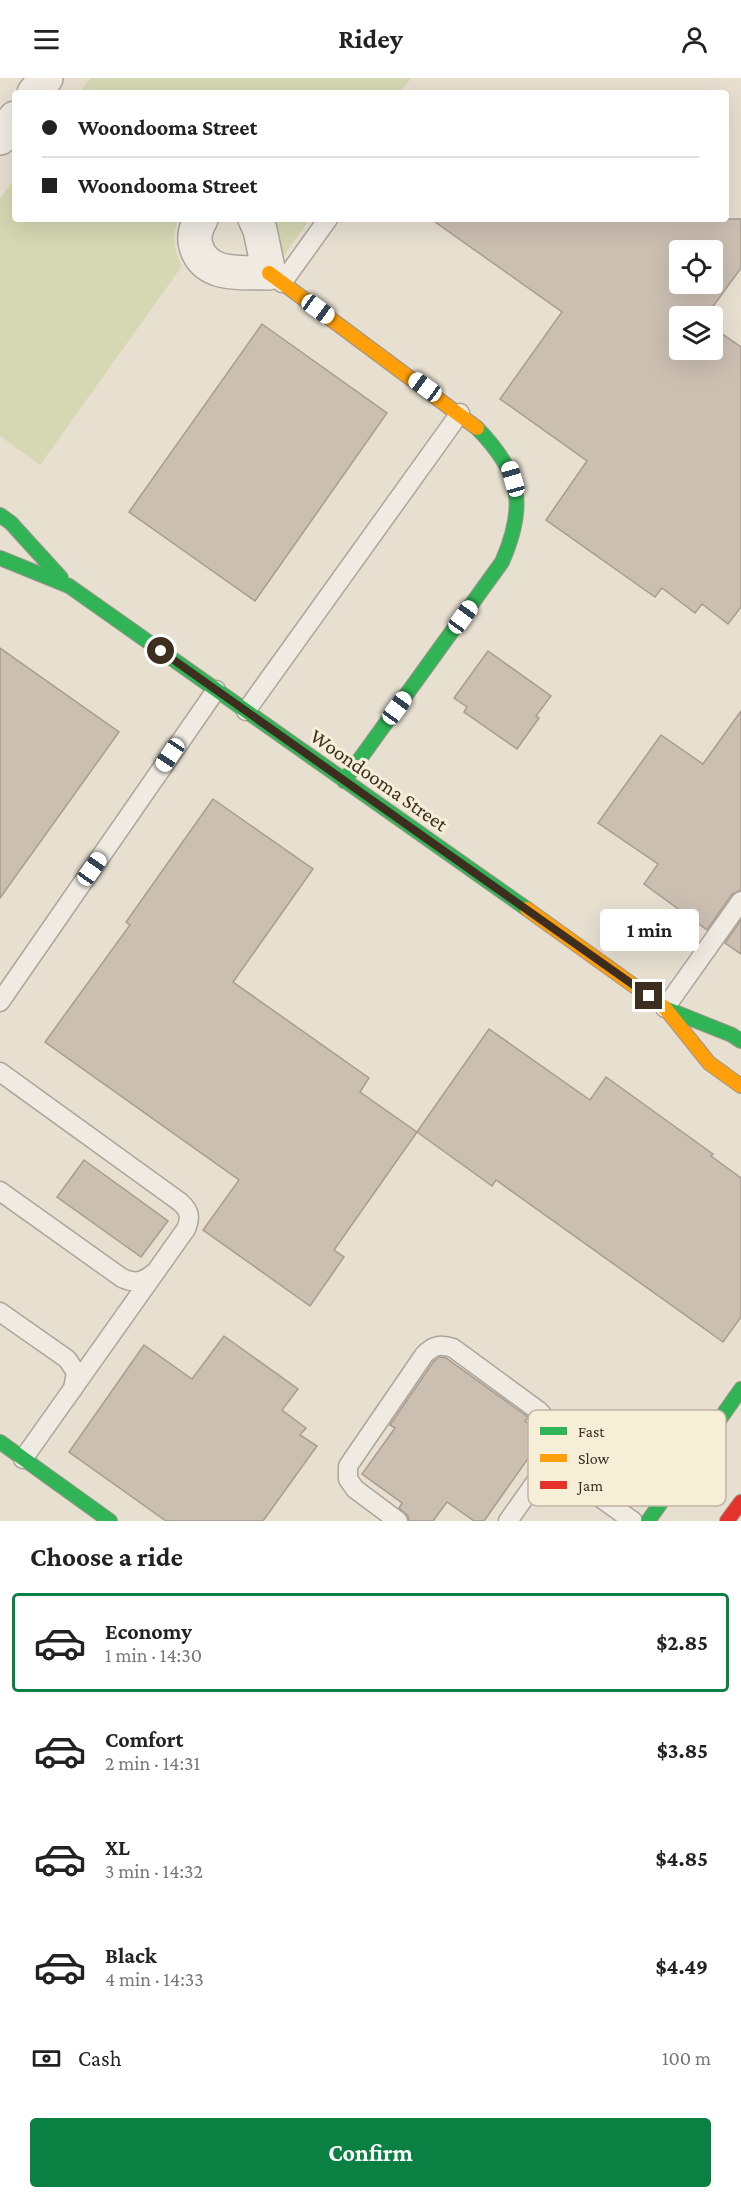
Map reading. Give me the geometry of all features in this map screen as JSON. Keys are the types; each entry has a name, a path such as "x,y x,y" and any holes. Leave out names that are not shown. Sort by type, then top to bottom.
{"street":[{"path":"36,90 46,78"},
{"path":"0,138 12,122"},
{"path":"199,222 195,230 195,242 203,261 212,268 222,271 276,278 460,413 494,443 509,466 517,493 518,518 512,543 502,562 344,781"},
{"path":"256,222 276,278"},
{"name":"Woondooma Street","path":"0,515 11,523 69,586 665,1008 732,1035 741,1041"},
{"name":"Woondooma Street","path":"0,558 69,586"},
{"name":"Woondooma Street","path":"665,1008 710,1063 741,1086"},
{"path":"726,1410 741,1389"},
{"path":"0,1442 110,1521"},
{"path":"728,1521 741,1502"},
{"path":"648,1521 659,1506"}],"lane":[{"path":"276,278 325,222"},
{"path":"246,711 460,413"},
{"path":"0,1002 216,690"},
{"path":"665,1008 741,901"},
{"path":"0,1072 187,1208 190,1215 186,1229 23,1459"},
{"path":"0,1191 122,1278 131,1282 140,1282 155,1272"},
{"path":"0,1312 67,1359 76,1372 73,1389"},
{"path":"398,1521 355,1489 348,1479 348,1466 430,1349 437,1346 453,1348 538,1410"},
{"path":"508,1521 528,1493"},
{"path":"612,1506 633,1521"}],"green space":[{"path":"90,78 411,78 402,90 81,90"},
{"path":"12,182 12,222 177,222 174,243 182,266 40,465 0,436 0,198"},
{"path":"270,222 308,222 283,257 278,252"}],"building":[{"path":"729,219 741,219 741,268 723,293 723,240 669,240 669,294 722,294 713,306 669,306 669,360 723,360 723,335 741,347 741,607 728,624 702,604 695,613 662,588 655,597 546,520 587,461 500,399 562,312 435,222 729,222"},
{"path":"262,324 387,413 255,601 129,512"},
{"path":"0,648 119,732 0,898"},
{"path":"488,651 551,696 536,716 539,718 517,749 464,712 467,707 454,698"},
{"path":"741,711 741,890 732,894 707,930 644,884 658,864 598,823 661,735 703,764"},
{"path":"213,799 313,869 233,982 369,1078 360,1092 417,1132 334,1250 344,1257 310,1306 203,1230 239,1180 45,1042 130,925 126,922"},
{"path":"741,920 741,954 725,943"},
{"path":"489,1029 590,1100 606,1077 713,1154 711,1156 741,1178 741,1317 723,1342 496,1180 492,1186 417,1132"},
{"path":"84,1160 168,1221 141,1257 57,1197"},
{"path":"224,1336 298,1389 282,1410 306,1428 300,1435 317,1446 263,1521 166,1521 69,1452 144,1345 192,1379"},
{"path":"440,1357 446,1358 528,1417 525,1421 528,1423 528,1459 484,1521 474,1521 447,1502 433,1521 409,1521 408,1516 399,1508 402,1503 362,1474 395,1428 390,1425 434,1361"}],"traffic: fast":[{"path":"344,781 502,562 510,542 517,506 511,475 492,444 477,428"},
{"path":"0,515 11,523 61,578"},
{"path":"0,558 69,586 527,909"},
{"path":"667,1009 732,1035 741,1041"},
{"path":"726,1410 741,1389"},
{"path":"0,1442 110,1521"},
{"path":"648,1521 659,1506"}],"traffic: slow":[{"path":"269,273 477,428"},
{"path":"527,909 665,1008 709,1063 741,1086"}],"traffic: jam":[{"path":"727,1521 741,1502"}],"route":[{"path":"161,651 649,996"}]}
